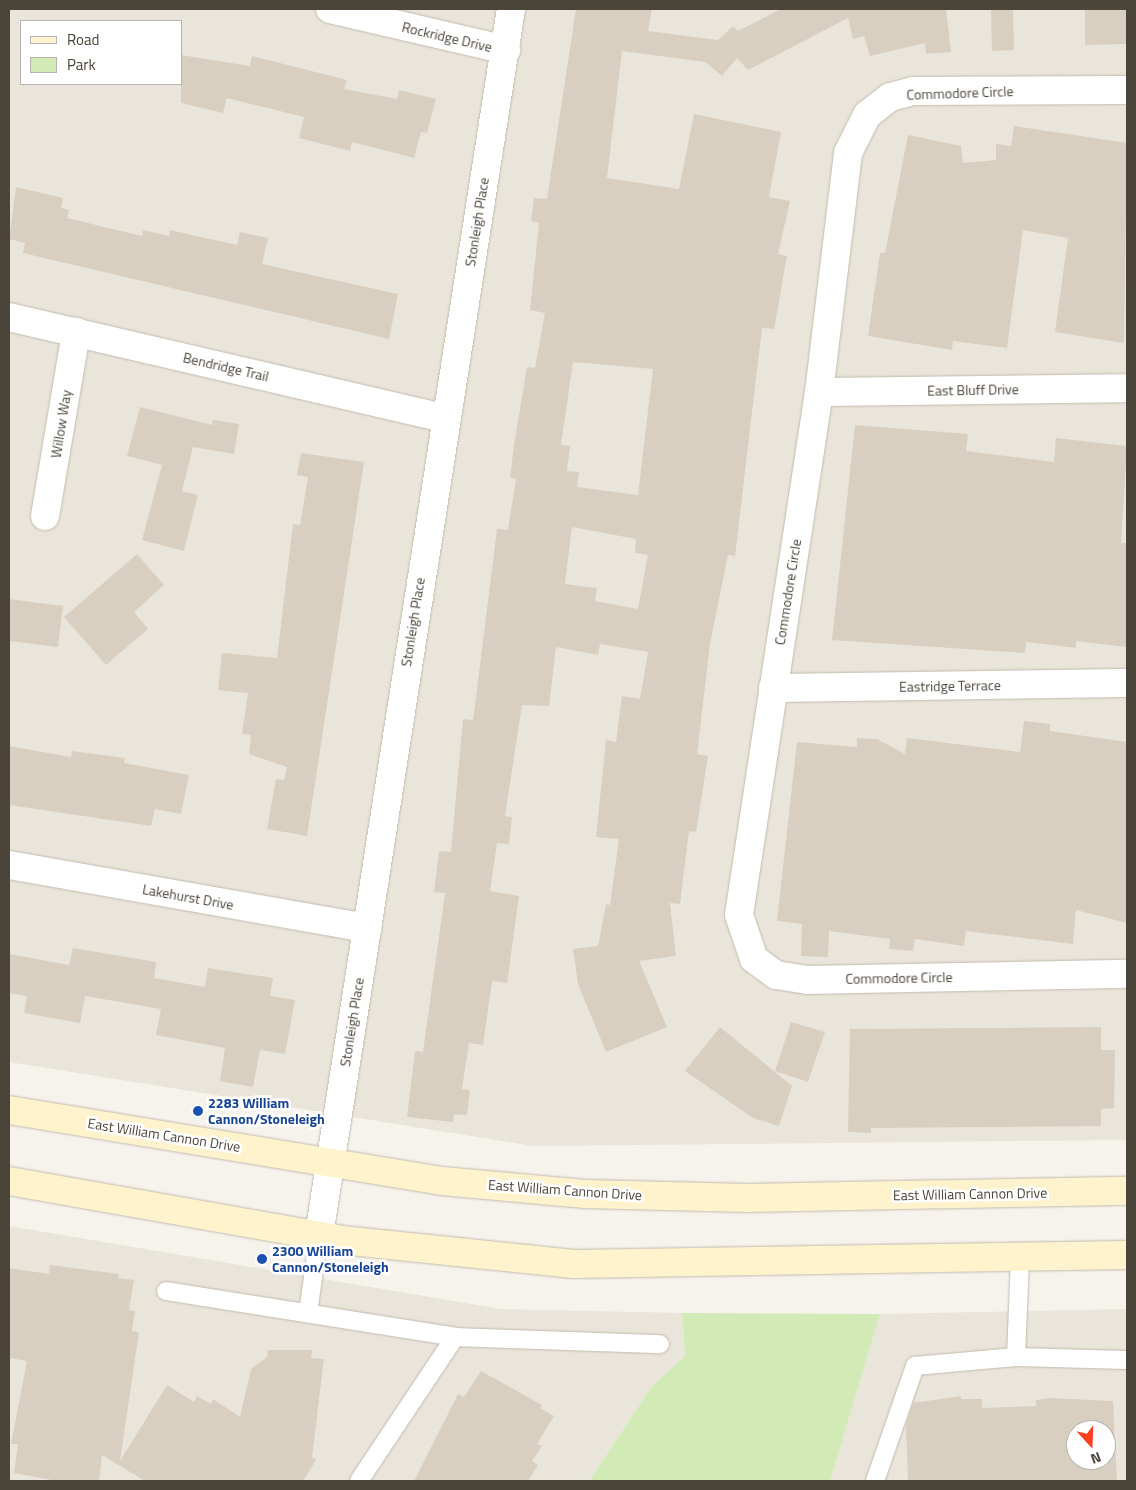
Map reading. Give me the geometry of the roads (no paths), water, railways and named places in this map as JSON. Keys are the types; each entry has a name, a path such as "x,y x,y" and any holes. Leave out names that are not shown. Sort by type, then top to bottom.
{"main road":[{"name":"East William Cannon Drive","path":"9,1110 442,1181 584,1194 748,1198 1127,1191"},
{"path":"9,1181 319,1235 434,1252 574,1264 1020,1256 1127,1256"}],"street":[{"name":"Rockridge Drive","path":"330,9 506,50"},
{"name":"Stonleigh Place","path":"319,1235 444,418 506,50 511,9"},
{"name":"Commodore Circle","path":"1127,90 913,91 890,97 867,115 848,153 819,392 739,915 754,959 776,975 808,980 1127,974"},
{"name":"Bendridge Trail","path":"9,317 444,418"},
{"name":"Willow Way","path":"46,516 76,332"},
{"name":"East Bluff Drive","path":"819,392 1127,388"},
{"name":"Eastridge Terrace","path":"773,688 1127,683"},
{"name":"Lakehurst Drive","path":"9,866 367,928"}],"lane":[{"path":"308,1313 319,1235"},
{"path":"1016,1356 1020,1256"},
{"path":"166,1291 454,1337 660,1344"},
{"path":"359,1481 454,1337"},
{"path":"875,1481 915,1366 1016,1356 1127,1360"}],"place":[{"name":"2283 William Cannon/Stoneleigh","path":"198,1111"},
{"name":"2300 William Cannon/Stoneleigh","path":"262,1259"}]}
